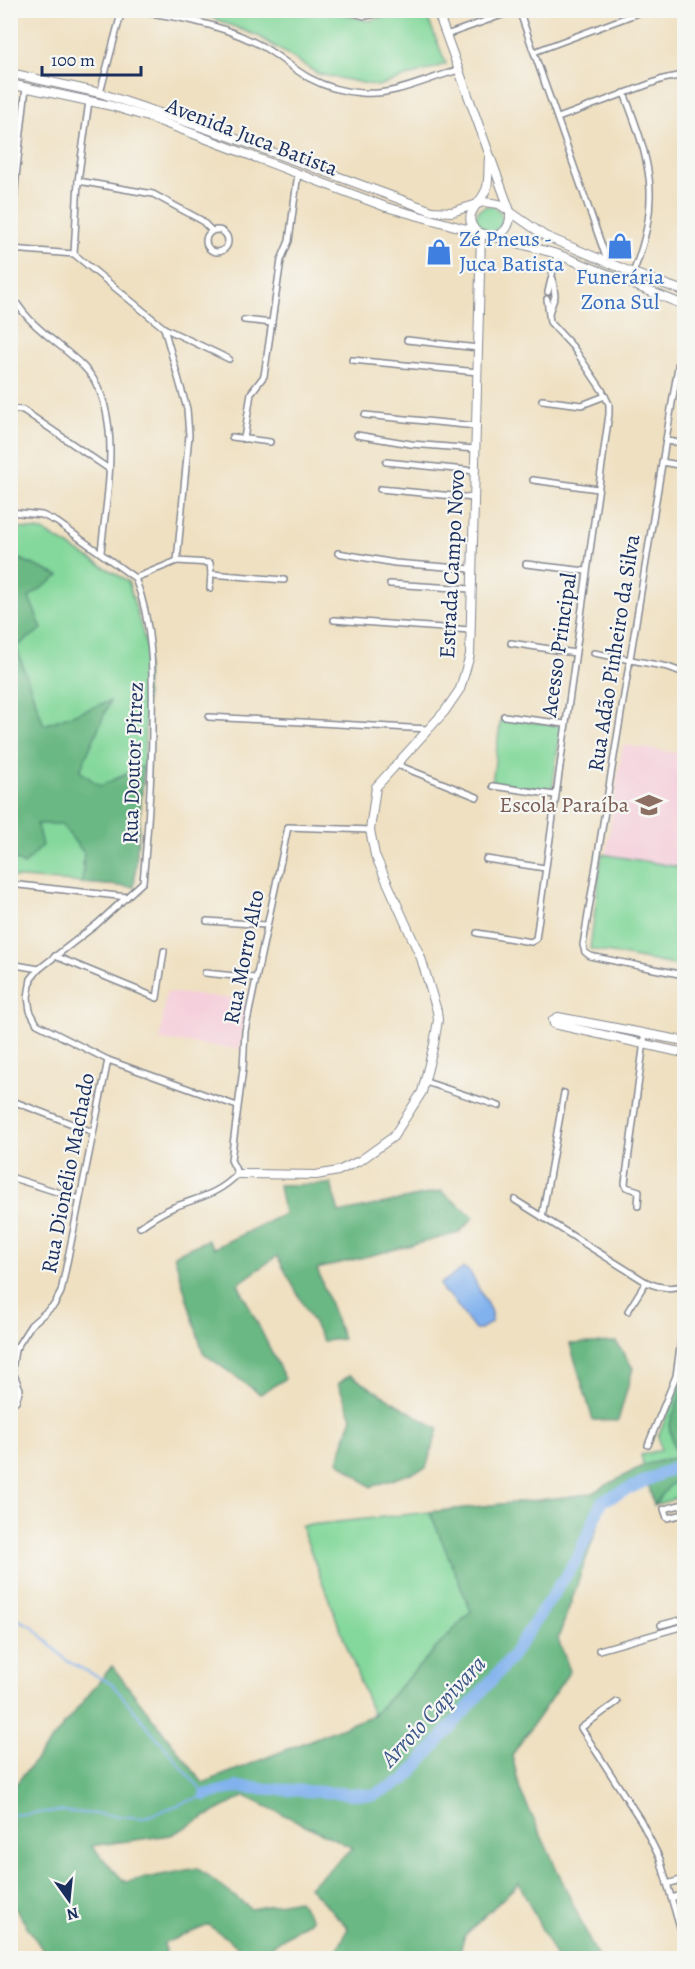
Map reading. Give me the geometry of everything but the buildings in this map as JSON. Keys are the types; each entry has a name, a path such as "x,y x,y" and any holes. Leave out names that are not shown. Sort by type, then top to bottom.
{"main road":[{"name":"Avenida Juca Batista","path":"10,73 100,93 432,211 452,212 474,206"},
{"name":"Avenida Juca Batista","path":"10,84 89,101 154,119 298,177 386,207 479,234"},
{"path":"474,206 492,202 510,211 545,236 633,273 684,291"},
{"path":"479,234 557,254 684,305"}],"street":[{"path":"100,93 123,10 184,18 233,32 259,44 309,78 336,89 364,94 407,88 459,69"},
{"path":"342,10 350,14 365,16 397,10"},
{"path":"437,10 510,211 508,228 499,236 493,237"},
{"path":"446,35 518,10 609,263"},
{"path":"534,51 646,10"},
{"path":"558,118 663,79 684,75"},
{"path":"26,87 11,251 74,254 164,328 230,359"},
{"path":"624,93 648,164 651,200 645,240 633,273"},
{"path":"74,254 78,181 89,101"},
{"path":"479,234 473,229 470,218 474,206 482,198 487,187 489,156"},
{"path":"244,439 251,393 264,375 281,260 289,241 298,177"},
{"path":"78,181 153,194 201,220 212,231 222,231 228,238 228,243 223,250 213,251 207,243 212,231"},
{"name":"Estrada Campo Novo","path":"238,1174 316,1175 338,1171 361,1160 393,1137 426,1082 438,1020 437,1011 421,958 375,855 370,830 376,787 445,711 460,689 470,655 479,234"},
{"path":"548,315 547,296 557,254"},
{"path":"548,315 555,296 553,278"},
{"path":"10,290 15,300 37,326 85,367 98,385 106,406 110,431 109,469 101,552"},
{"name":"Acesso Principal","path":"477,933 534,941 609,414 609,404 605,396 573,347 554,328 548,315"},
{"path":"244,320 272,323"},
{"path":"164,328 187,409 189,435 177,561"},
{"name":"Rua Adão Pinheiro da Silva","path":"684,330 629,659 584,949 590,956 684,975"},
{"path":"407,340 478,348"},
{"path":"352,360 477,372"},
{"path":"542,400 582,405 605,396"},
{"path":"10,409 23,411 109,469"},
{"path":"365,415 476,426"},
{"path":"357,435 411,444 475,449"},
{"path":"232,437 270,442"},
{"path":"666,441 684,443"},
{"path":"386,462 475,471"},
{"path":"662,462 684,466"},
{"path":"533,480 598,489"},
{"path":"380,489 474,498"},
{"path":"10,512 42,515 57,522 135,578 177,561 211,563 210,588"},
{"path":"338,553 395,562 472,569"},
{"path":"526,564 586,571"},
{"path":"211,574 284,580"},
{"name":"Rua Doutor Pitrez","path":"135,578 140,591 153,662 152,787 143,882 97,924 39,969 31,979 28,997 30,1011 36,1024 108,1060 237,1106"},
{"path":"390,584 471,590"},
{"path":"334,620 470,630"},
{"path":"511,643 575,652"},
{"path":"594,653 684,673"},
{"path":"504,716 565,724"},
{"path":"209,717 428,729"},
{"path":"395,764 477,797"},
{"path":"494,786 555,795"},
{"name":"Rua Morro Alto","path":"238,1174 231,1160 243,1069 245,1031 288,827 370,830"},
{"path":"486,859 545,868"},
{"path":"10,884 127,897"},
{"path":"207,921 266,925"},
{"path":"55,956 157,998 164,951"},
{"path":"10,964 39,969"},
{"path":"205,973 255,978"},
{"path":"684,1041 645,1034 599,1029 554,1024 553,1020 558,1017 599,1029 644,1044 684,1053"},
{"path":"638,1206 639,1191 626,1186 625,1183 645,1034"},
{"name":"Rua Dionélio Machado","path":"10,1404 16,1401 20,1389 12,1370 15,1350 32,1325 54,1305 61,1292 108,1060"},
{"path":"426,1082 499,1106"},
{"path":"543,1216 564,1093"},
{"path":"10,1100 93,1132"},
{"path":"140,1227 166,1211 216,1193 238,1174"},
{"path":"10,1177 79,1199"},
{"path":"515,1200 646,1282 665,1288 684,1285"},
{"path":"628,1311 646,1282"},
{"path":"648,1445 676,1376 684,1318"},
{"path":"684,1504 664,1509 667,1518 684,1514"},
{"path":"661,1626 684,1619"},
{"path":"599,1650 684,1626"},
{"path":"617,1702 581,1728 641,1821 660,1859 684,1942"},
{"path":"667,1884 684,1879"},
{"path":"671,1898 684,1894"}],"shaded area":[{"name":"Escola Paraíba","path":"623,745 684,754 684,868 606,855"},
{"path":"166,992 247,1000 240,1049 160,1040"}],"green space":[{"path":"150,11 333,11 368,21 407,11 425,11 446,64 378,86 318,74 260,37 205,15"},
{"path":"489,206 499,209 502,219 499,229 489,232 479,229 476,219 479,209"},
{"path":"10,527 43,531 128,581 147,648 144,766 134,887 11,877"},
{"path":"11,555 59,576 29,597 42,629 16,647 44,725 110,701 80,771 100,786 144,766 134,887 82,883 84,853 61,824 37,824 42,846 24,865 11,857"},
{"path":"501,718 561,726 552,791 492,783"},
{"path":"602,854 684,868 684,967 590,949"},
{"path":"331,1184 339,1213 441,1191 474,1217 459,1233 317,1269 343,1339 323,1341 277,1256 238,1284 285,1379 260,1394 203,1353 174,1255 207,1240 214,1248 284,1214 279,1185"},
{"path":"616,1342 633,1368 618,1421 593,1420 570,1344"},
{"path":"684,1364 684,1496 654,1505 641,1455 661,1450 658,1436 682,1381"},
{"path":"350,1375 438,1429 426,1468 371,1487 338,1461 352,1417 338,1384"},
{"path":"684,1385 684,1478 670,1485 654,1505 648,1483 605,1505 558,1639 570,1671 512,1755 520,1790 598,1958 556,1958 519,1883 465,1935 458,1958 334,1958 348,1928 309,1887 353,1848 245,1796 171,1835 91,1846 125,1882 197,1868 251,1909 298,1900 312,1919 253,1958 209,1925 164,1943 166,1958 48,1958 11,1902 10,1831 14,1827 11,1817 11,1790 112,1666 203,1783 373,1715 471,1611 430,1512 590,1494 644,1465 676,1457 669,1426"},
{"path":"430,1512 472,1611 373,1715 301,1526"}],"water":[{"path":"464,1268 470,1272 492,1314 491,1322 480,1330 475,1330 451,1297 443,1291 440,1284"}],"waterway":[{"name":"Arroio Capivara","path":"205,1795 237,1787 373,1795 405,1780 510,1659 577,1559 602,1501 684,1463"},
{"path":"10,1616 32,1626 67,1661 112,1684 205,1795 143,1818 59,1811 10,1815"}],"place":[{"name":"Funerária Zona Sul","path":"620,246"},
{"name":"Zé Pneus - Juca Batista","path":"439,252"},
{"name":"Escola Paraíba","path":"649,805"}]}
